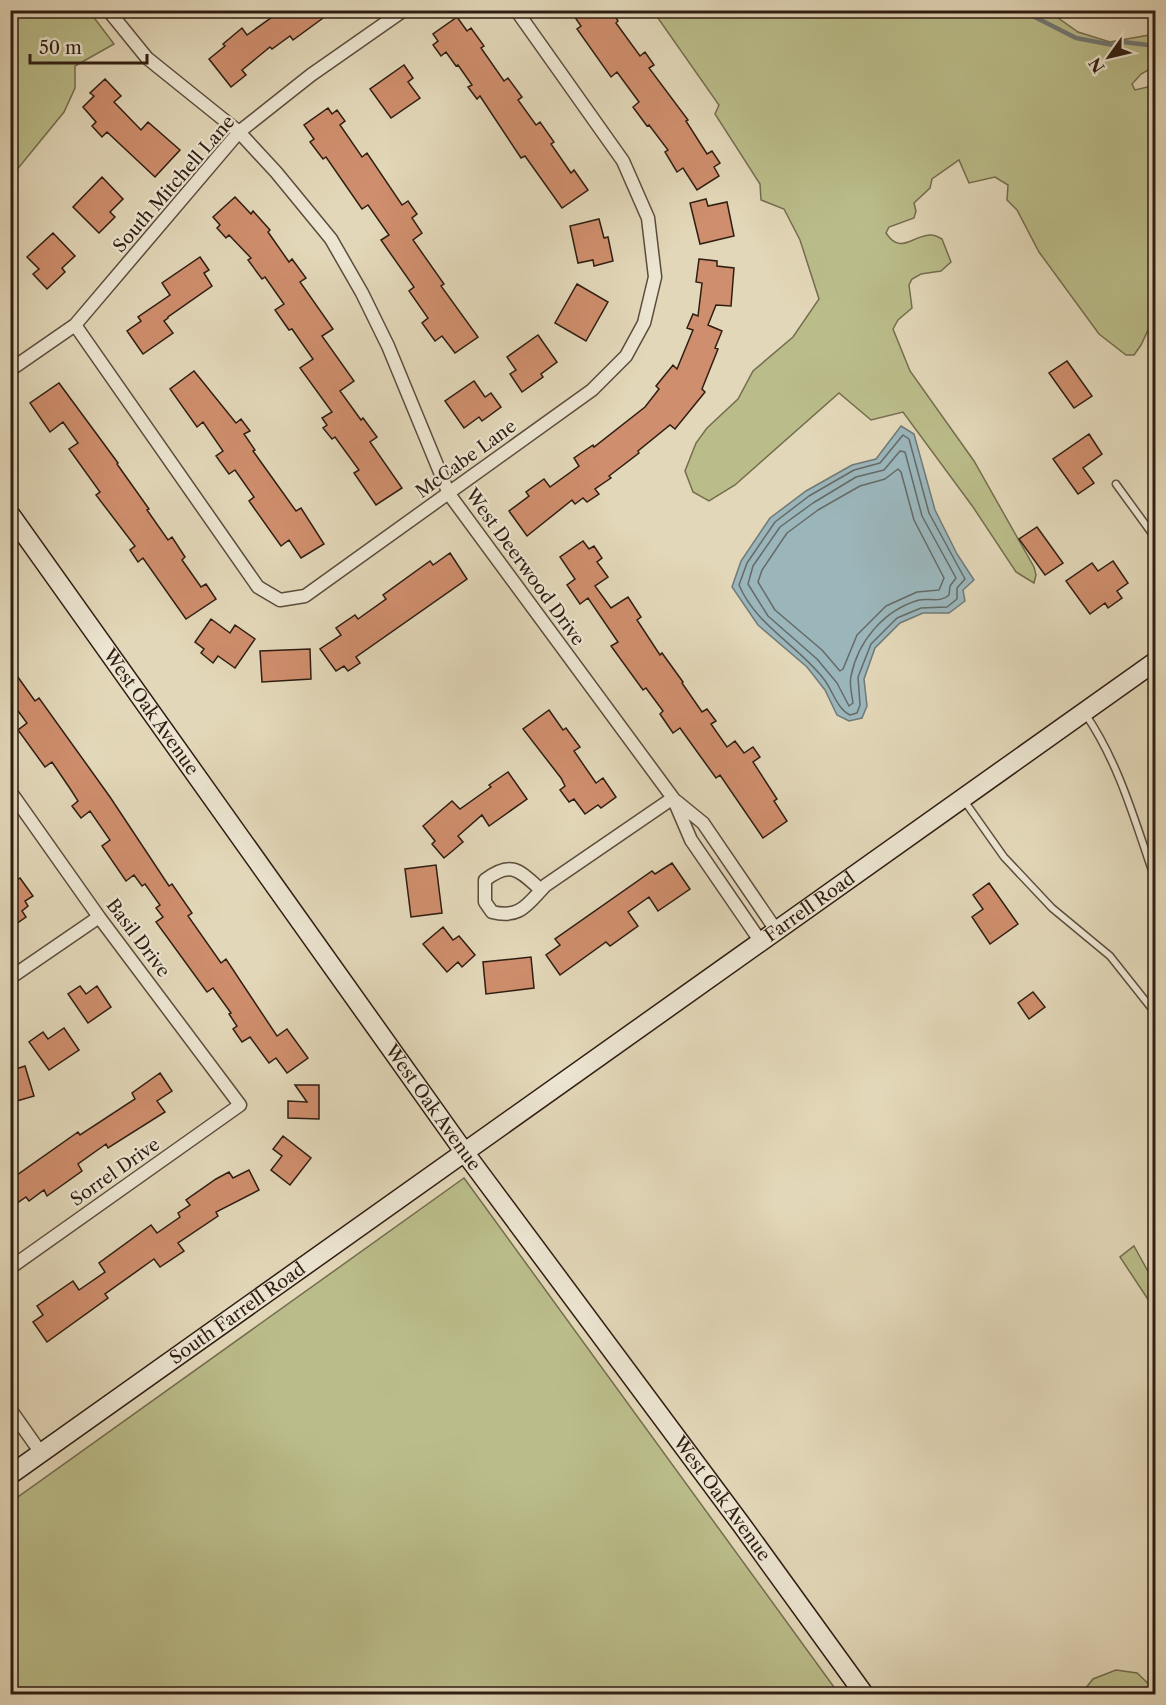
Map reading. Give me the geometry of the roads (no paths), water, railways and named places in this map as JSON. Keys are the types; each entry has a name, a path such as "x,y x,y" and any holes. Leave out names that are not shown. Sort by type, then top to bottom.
{"street":[{"name":"West Deerwood Drive","path":"108,10 147,58 239,132 276,172 331,239 388,346 449,494 673,798 691,840 761,942"},
{"name":"South Mitchell Lane","path":"10,370 75,325 239,132 311,75 404,10"},
{"name":"McCabe Lane","path":"75,325 258,586 280,600 305,596 449,494 592,390 626,356 644,322 655,277 648,218 623,161 516,10"},
{"name":"West Oak Avenue","path":"10,514 465,1153 741,1524 864,1695"},
{"name":"Farrell Road","path":"465,1153 1155,661"},
{"name":"Basil Drive","path":"10,791 99,917 240,1105"},
{"name":"West Deerwood Drive","path":"673,798 703,823 776,930"},
{"path":"541,890 512,868 498,870 485,880 485,902 492,912 505,915 516,914 541,890 673,798"},
{"path":"10,978 99,917"},
{"name":"Sorrel Drive","path":"10,1268 240,1105"},
{"name":"South Farrell Road","path":"10,1475 465,1153"},
{"path":"10,1409 41,1453"}],"lane":[{"path":"1116,484 1155,539"},
{"path":"1084,712 1096,730 1120,780 1134,814 1155,882"},
{"path":"962,798 1004,857 1052,908 1110,956 1155,1014"}],"water":[{"path":"901,426 914,434 935,510 957,554 974,580 963,590 965,601 949,613 923,613 900,623 875,648 864,679 867,706 862,718 849,721 837,715 825,690 807,667 758,625 732,587 741,561 770,518 806,491 852,465 876,459"}],"waterway":[{"path":"1021,10 1076,38 1113,45 1123,42 1156,46"}]}
